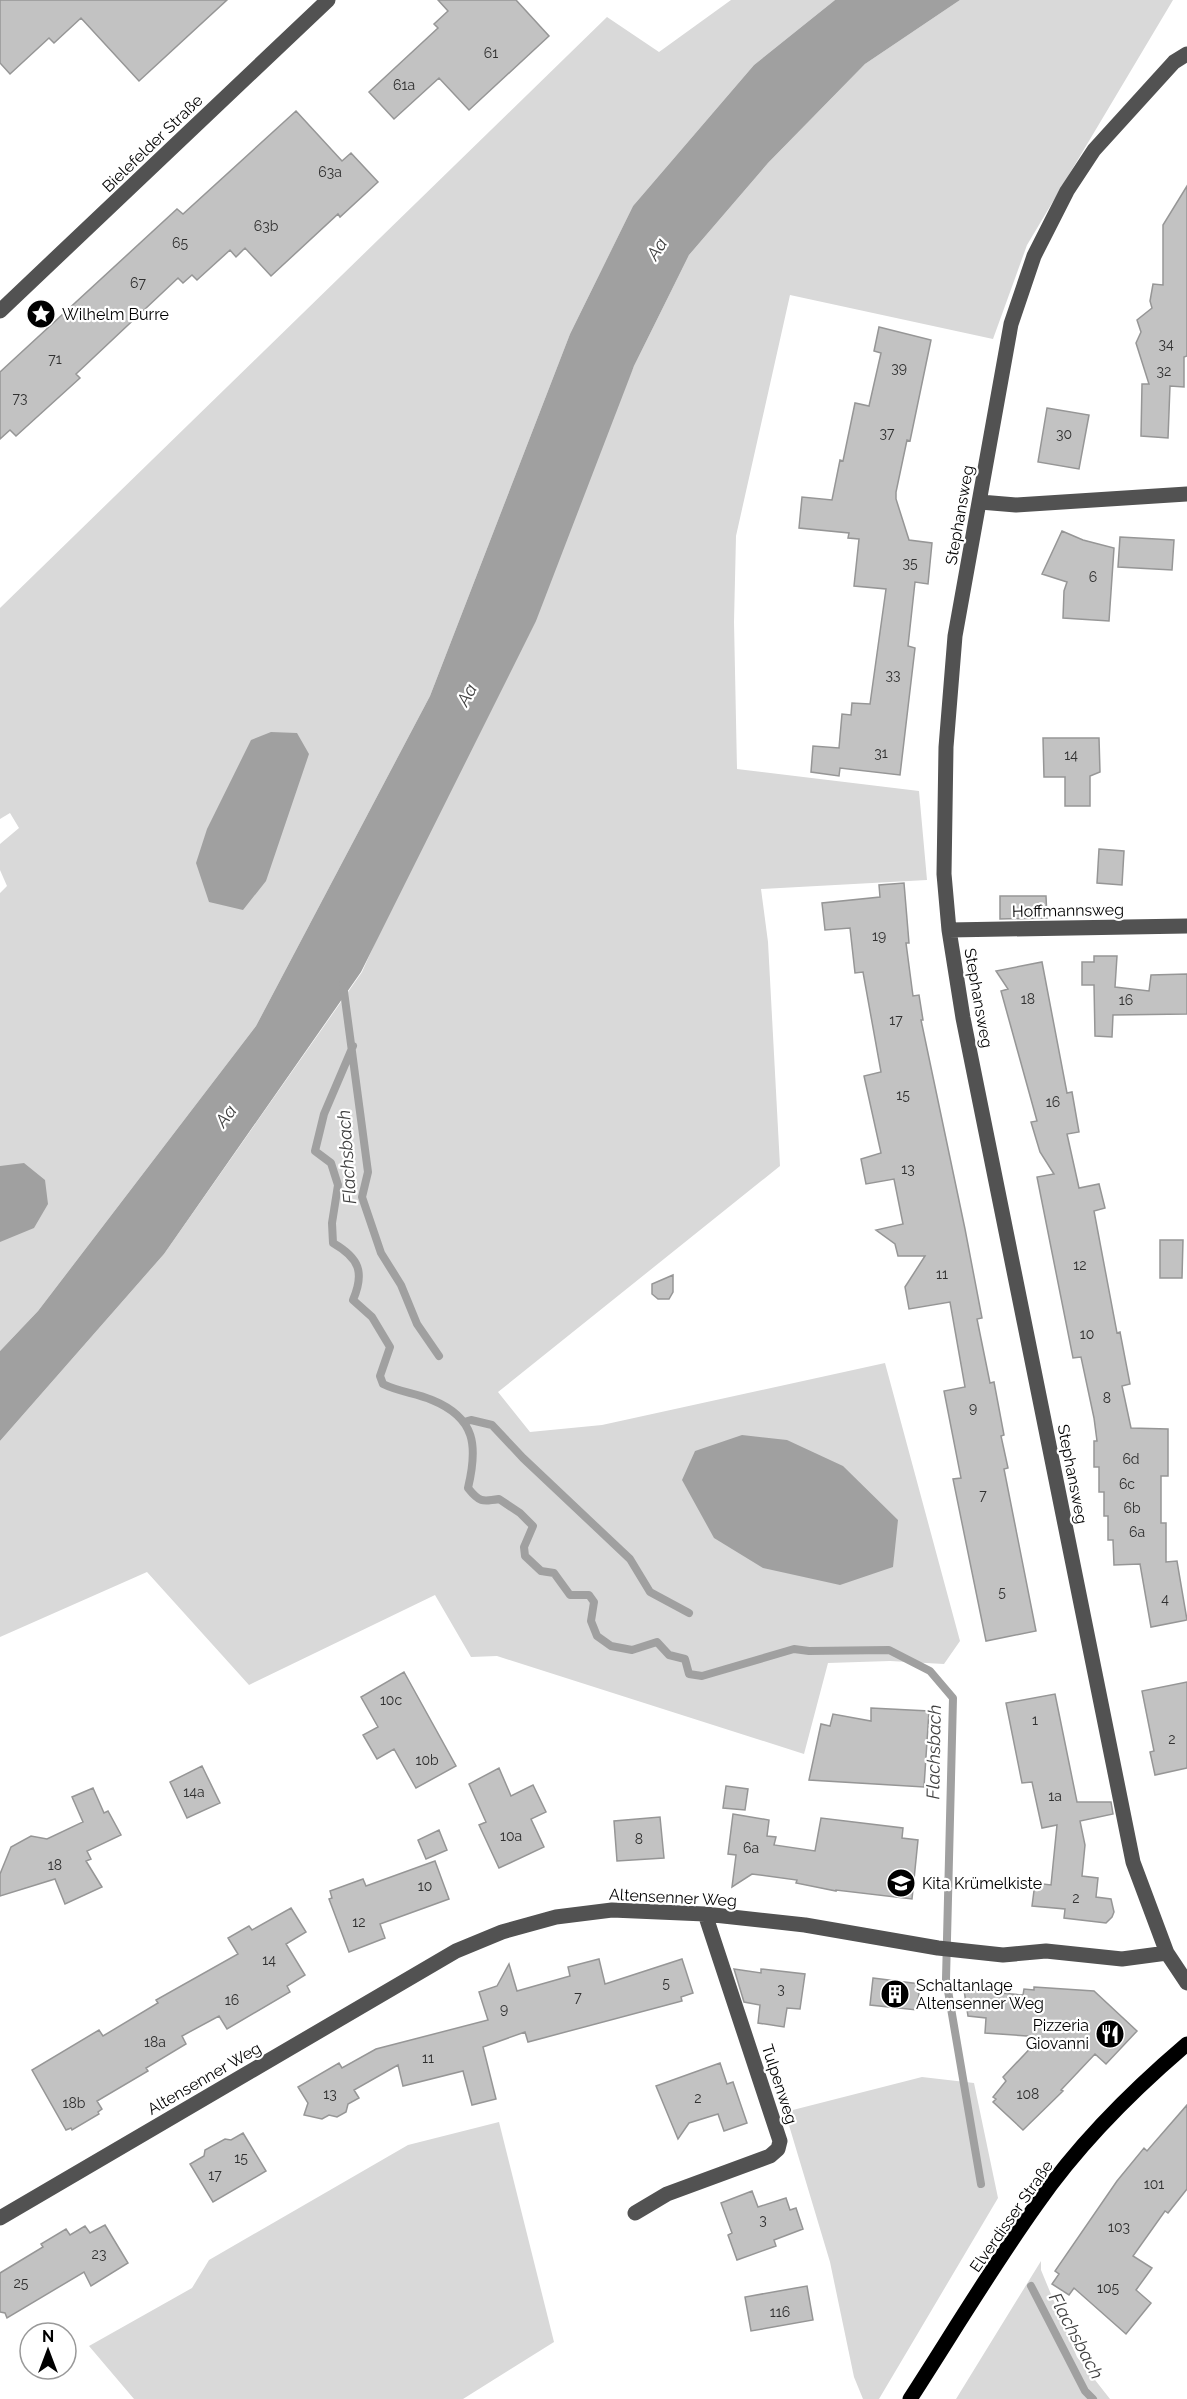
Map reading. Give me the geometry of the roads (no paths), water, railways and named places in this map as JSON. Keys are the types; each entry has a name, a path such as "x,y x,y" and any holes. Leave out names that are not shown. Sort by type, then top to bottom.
{"main road":[{"name":"Elverdisser Straße","path":"910,2399 1038,2203 1079,2151 1187,2044"}],"street":[{"name":"Bielefelder Straße","path":"0,311 328,0"},
{"name":"Stephansweg","path":"1187,54 1174,62 1094,150 1067,191 1034,256 1011,324 956,636 946,747 944,874 965,1029 1132,1862 1167,1953 1187,1983"},
{"path":"980,502 1016,505 1187,494"},
{"name":"Hoffmannsweg","path":"950,930 1187,926"},
{"name":"Altensenner Weg","path":"0,2218 456,1952 502,1932 556,1917 612,1910 705,1914 805,1925 938,1948 1003,1955 1046,1951 1122,1959 1167,1953"},
{"name":"Tulpenweg","path":"635,2213 667,2194 770,2156 778,2149 780,2141 705,1914"}],"water":[{"name":"Aa","path":"835,0 960,0 865,64 768,163 689,255 634,366 536,621 361,972 164,1254 0,1441 0,1351 38,1311 256,1026 430,696 570,334 633,206 754,65"},
{"path":"271,732 297,733 309,754 266,881 243,910 209,902 196,863 207,829 251,740"},
{"path":"24,1163 45,1180 48,1204 34,1228 0,1242 0,1166"},
{"path":"742,1435 787,1440 843,1466 898,1520 893,1567 840,1585 763,1568 714,1538 682,1480 695,1451"}],"waterway":[{"name":"Flachsbach","path":"343,984 368,1172 362,1197 381,1253 401,1285 417,1324 439,1356"},
{"name":"Flachsbach","path":"353,1046 324,1114 315,1151 331,1163 338,1185 332,1223 333,1243 349,1254 357,1267 359,1281 353,1300 372,1317 390,1347 380,1376 383,1384 432,1400 458,1415 470,1435 473,1446 468,1488 481,1500 499,1499 520,1513 533,1526 524,1547 525,1556 541,1571 554,1573 570,1595 589,1595 594,1602 591,1621 597,1636 611,1646 632,1650 657,1642 669,1655 685,1659 689,1674 702,1676 794,1649 809,1651 889,1650 930,1671 953,1698 946,1979 981,2184"},
{"name":"Flachsbach","path":"464,1422 471,1420 492,1425 523,1458 630,1559 650,1592 689,1613"},
{"name":"Flachsbach","path":"1031,2286 1085,2391 1093,2399"}],"place":[{"name":"Wilhelm Burre","path":"41,314"},
{"name":"Kita Krümelkiste","path":"901,1883"},
{"name":"Schaltanlage Altensenner Weg","path":"895,1994"},
{"name":"Pizzeria Giovanni","path":"1110,2034"}]}
